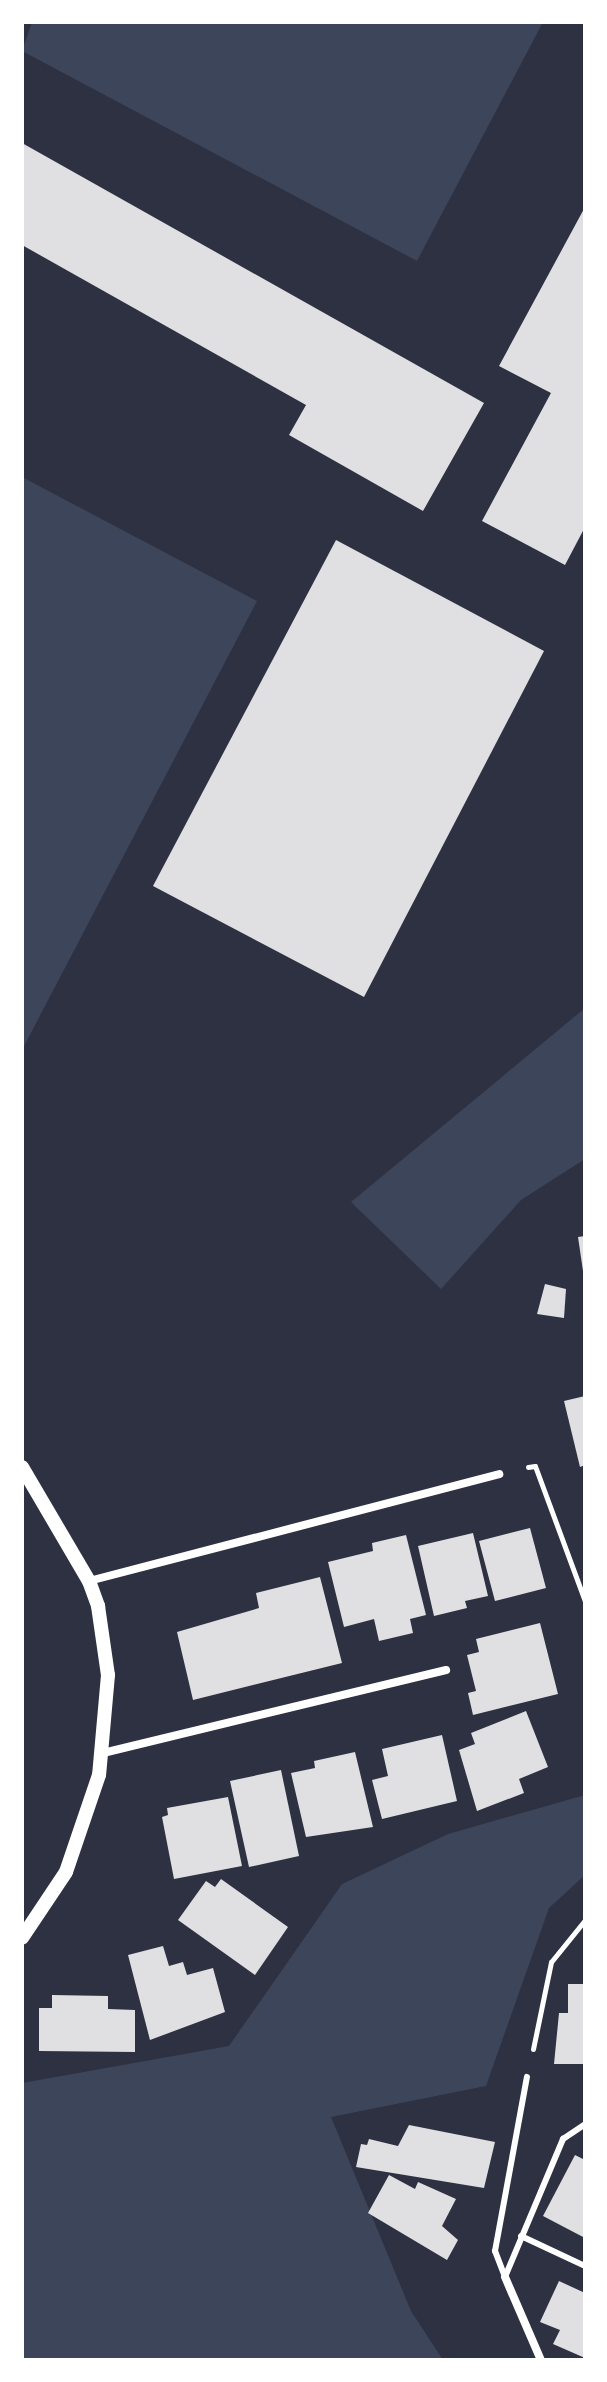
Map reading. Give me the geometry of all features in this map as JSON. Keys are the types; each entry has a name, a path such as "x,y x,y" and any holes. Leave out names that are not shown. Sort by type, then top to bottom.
{"street":[{"path":"22,1467 89,1581 98,1606 108,1675 103,1753 66,1872 22,1938"},
{"path":"89,1581 499,1474"},
{"path":"103,1753 446,1670"},
{"path":"505,2277 541,2360"}],"lane":[{"path":"505,2277 495,2251 527,2077"},
{"path":"505,2277 563,2139 585,2124"},
{"path":"521,2236 585,2266"}],"path":[{"path":"499,1474 535,1466 585,1601"},
{"path":"527,2077 551,1962 585,1920"}],"shaded area":[{"path":"32,22 543,22 417,261 22,51"},
{"path":"22,477 257,601 22,1050"},
{"path":"585,1008 585,1159 521,1200 441,1289 351,1202"},
{"path":"585,1795 585,1875 549,1908 486,2086 331,2117 411,2311 443,2360 22,2360 22,2083 229,2046 342,1884 448,1834"}],"building":[{"path":"22,143 484,403 423,511 289,435 306,405 22,245"},
{"path":"585,207 585,527 565,565 482,521 551,393 499,366"},
{"path":"336,540 544,651 364,997 153,886"},
{"path":"585,1236 585,1271 583,1271 578,1237"},
{"path":"545,1284 566,1289 564,1318 537,1314"},
{"path":"585,1396 585,1465 580,1467 564,1401"},
{"path":"530,1528 546,1588 495,1601 479,1541"},
{"path":"473,1533 488,1596 465,1601 467,1608 434,1616 418,1546"},
{"path":"406,1535 426,1615 410,1619 413,1633 379,1641 374,1619 344,1627 328,1562 373,1551 372,1543"},
{"path":"320,1577 342,1663 193,1700 177,1632 259,1608 256,1593"},
{"path":"540,1623 558,1694 473,1715 468,1693 476,1691 467,1655 479,1652 476,1639"},
{"path":"526,1711 548,1767 519,1779 524,1793 477,1811 459,1750 475,1744 471,1733"},
{"path":"442,1735 457,1801 382,1819 372,1780 388,1776 382,1749"},
{"path":"355,1752 373,1827 306,1837 291,1773 315,1768 314,1761"},
{"path":"281,1770 299,1856 249,1867 230,1781"},
{"path":"228,1797 242,1866 174,1879 162,1817 168,1815 167,1808"},
{"path":"221,1879 288,1927 255,1975 178,1920 206,1881 215,1887"},
{"path":"163,1946 169,1966 183,1962 187,1975 213,1968 225,2012 150,2040 128,1955"},
{"path":"568,1984 585,1984 585,2064 554,2064 559,2013 568,2013"},
{"path":"52,1995 108,1996 108,2009 135,2010 135,2052 39,2051 39,2008 52,2008"},
{"path":"409,2125 495,2142 484,2188 356,2167 361,2144 367,2145 369,2139 398,2146"},
{"path":"575,2155 585,2160 585,2238 543,2216"},
{"path":"389,2175 415,2189 418,2182 456,2199 442,2226 458,2240 447,2260 368,2213"},
{"path":"559,2281 585,2293 585,2358 553,2344 560,2330 540,2322"}]}
